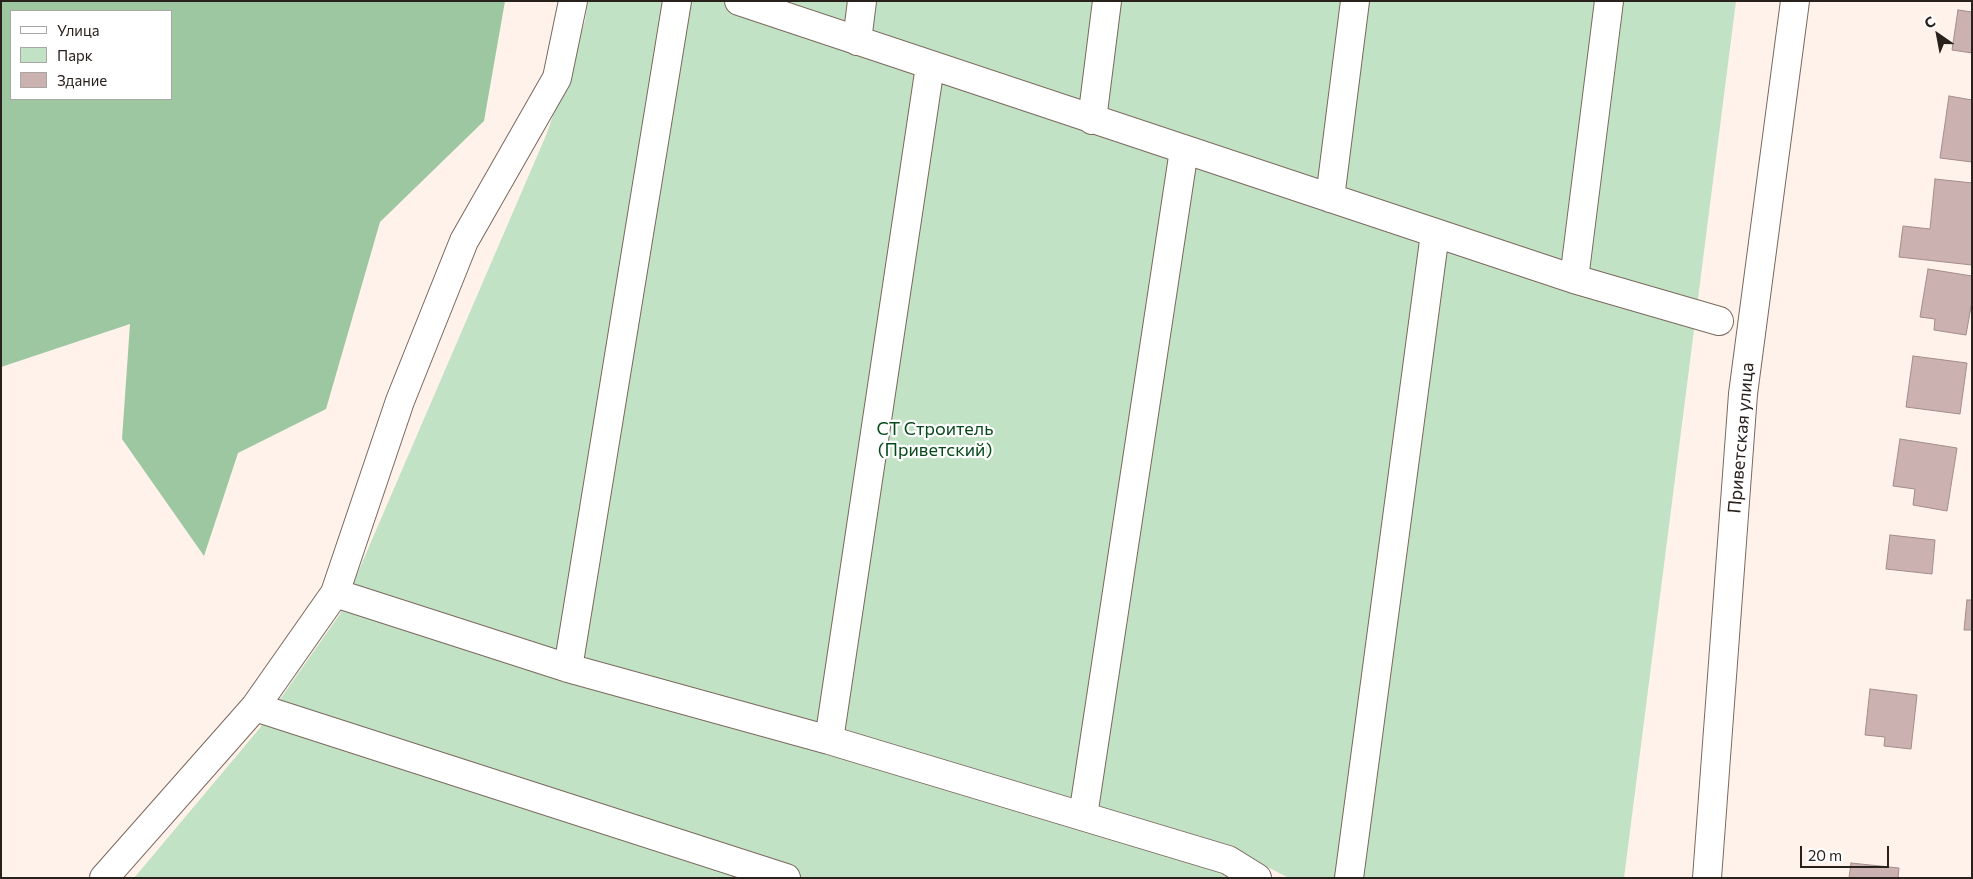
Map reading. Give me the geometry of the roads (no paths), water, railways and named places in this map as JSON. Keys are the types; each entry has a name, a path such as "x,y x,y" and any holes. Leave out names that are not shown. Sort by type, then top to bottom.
{"street":[{"path":"104,878 255,707 335,593 400,400 464,241 557,78 573,1"},
{"path":"568,668 677,1"},
{"path":"740,1 930,66 1574,279 1718,321"},
{"path":"857,41 862,1"},
{"path":"1092,120 1107,1"},
{"path":"1330,198 1355,1"},
{"path":"1574,279 1609,1"},
{"name":"Приветская улица","path":"1707,878 1743,394 1795,1"},
{"path":"829,740 930,66"},
{"path":"1083,816 1184,150"},
{"path":"1349,878 1435,233"},
{"path":"335,593 568,668 829,740 1228,860 1257,878"},
{"path":"255,707 786,878"}],"park label":[{"name":"СТ Строитель (Приветский)","path":"935,439"}]}
